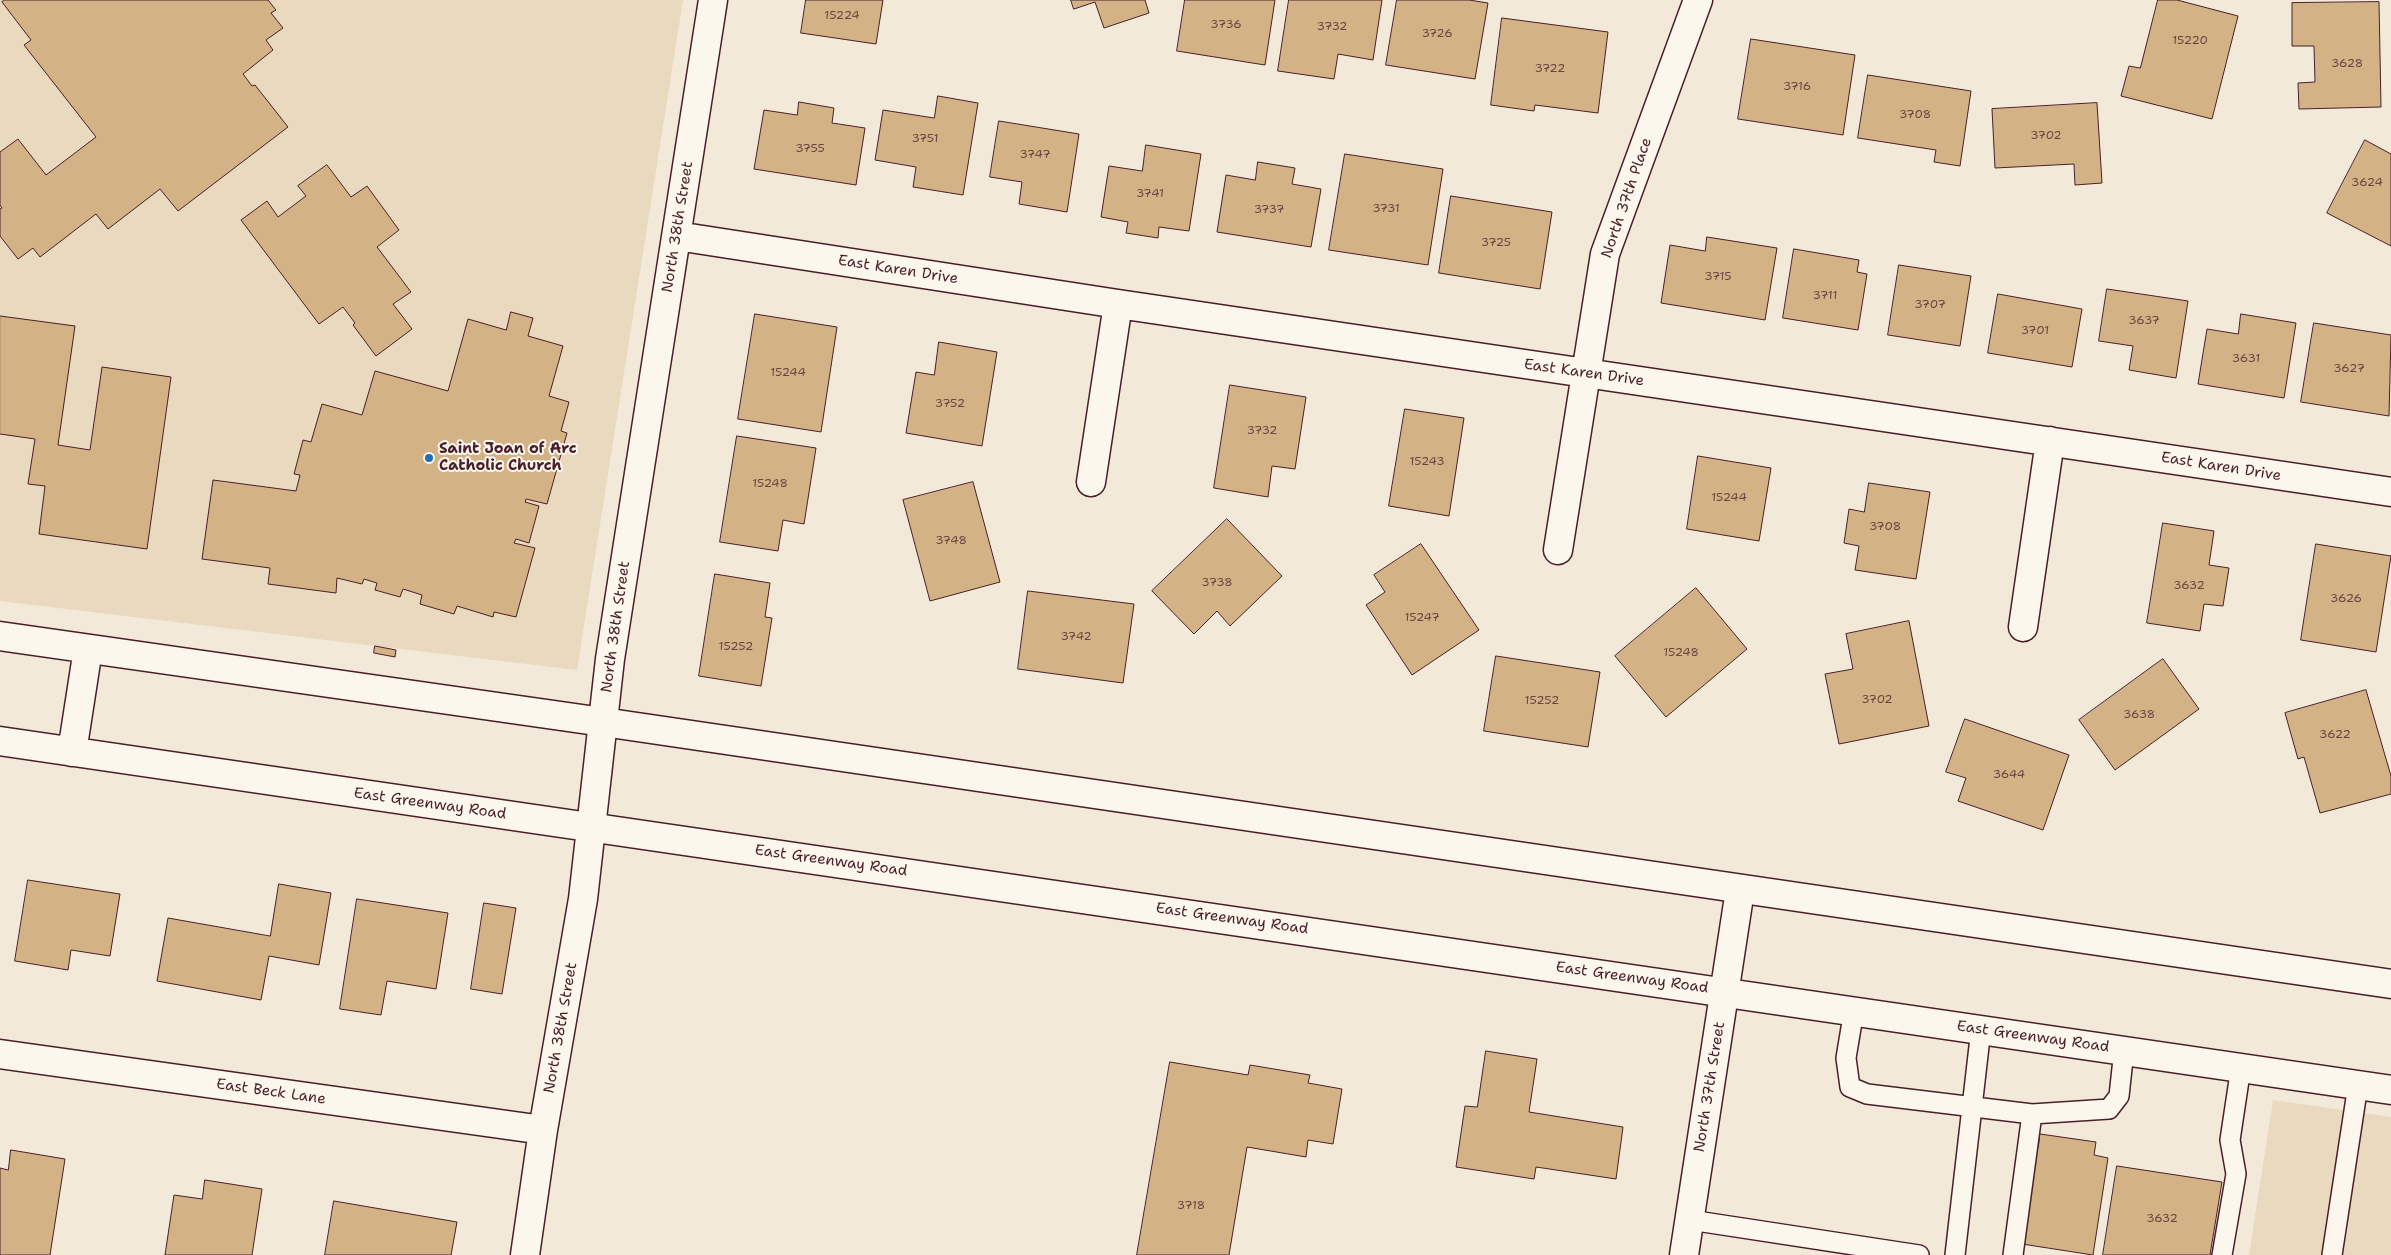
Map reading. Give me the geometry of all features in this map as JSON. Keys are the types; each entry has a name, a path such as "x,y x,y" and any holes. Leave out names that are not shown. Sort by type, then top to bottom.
{"main road":[{"name":"North 38th Street","path":"525,1255 543,1130 583,899 610,659 713,0"},
{"name":"North 37th Place","path":"1558,550 1605,254 1698,0"},
{"name":"East Karen Drive","path":"677,236 1586,374 2391,492"},
{"path":"1091,482 1118,304"},
{"path":"2023,627 2050,441"},
{"path":"0,636 603,722 2391,984"},
{"path":"72,752 88,649"},
{"name":"East Greenway Road","path":"0,741 1854,1010 2391,1090"},
{"name":"North 37th Street","path":"1684,1255 1740,890"},
{"name":"East Beck Lane","path":"0,1054 543,1130"}],"lane":[{"path":"1854,1010 1846,1058 1850,1087 1867,1094 2032,1114 2109,1109 2119,1096 2124,1050"},
{"path":"1955,1255 1981,1029"},
{"path":"2222,1255 2236,1174 2230,1140 2241,1067"},
{"path":"2332,1255 2358,1085"},
{"path":"2013,1255 2032,1114"},
{"path":"1690,1220 1918,1255"}],"shaded area":[{"path":"0,0 683,0 577,670 0,601"},
{"path":"2273,1100 2391,1117 2391,1255 2249,1255"}],"building":[{"path":"5,0 268,0 276,10 271,13 283,28 266,40 273,50 243,74 252,86 255,85 288,127 178,211 160,189 108,229 96,214 40,257 33,248 18,259 0,236 0,209 2,208 0,205 0,152 18,139 46,175 96,137 24,45 31,40 2,2"},
{"path":"806,0 883,0 876,44 801,33"},
{"path":"1071,0 1145,0 1149,13 1104,28 1095,2 1074,9"},
{"path":"1185,0 1275,0 1265,65 1177,51"},
{"path":"1289,0 1382,0 1373,60 1338,54 1334,79 1278,71"},
{"path":"1397,0 1469,0 1488,3 1475,79 1386,65"},
{"path":"2158,0 2177,0 2238,16 2212,119 2121,96 2129,66 2140,68"},
{"path":"2379,2 2381,107 2299,109 2298,83 2315,82 2314,46 2292,46 2292,3"},
{"path":"1502,18 1608,32 1598,113 1535,105 1534,111 1491,105"},
{"path":"1751,39 1855,55 1843,135 1738,119"},
{"path":"1868,75 1971,91 1960,166 1934,162 1936,150 1858,138"},
{"path":"938,96 978,103 963,195 913,187 916,167 875,160 883,110 934,118"},
{"path":"799,102 834,108 832,123 865,128 856,185 754,169 764,110 797,115"},
{"path":"2097,103 2102,183 2075,185 2074,164 1995,168 1992,109"},
{"path":"999,121 1079,134 1067,212 1019,204 1022,182 990,177"},
{"path":"2365,140 2391,154 2391,246 2327,213"},
{"path":"1146,145 1201,154 1189,231 1159,227 1158,238 1126,233 1128,222 1101,217 1109,166 1142,171"},
{"path":"1345,154 1443,169 1428,265 1329,250"},
{"path":"1258,162 1295,168 1292,184 1321,189 1311,247 1217,232 1226,175 1255,180"},
{"path":"327,165 351,197 367,186 399,230 377,247 411,292 393,304 412,329 376,356 353,325 355,323 343,307 319,324 241,220 267,201 278,217 306,196 298,186"},
{"path":"1451,196 1552,212 1540,289 1439,273"},
{"path":"1707,237 1777,248 1765,320 1661,303 1670,245 1705,251"},
{"path":"1794,249 1859,260 1857,272 1867,274 1858,330 1783,318"},
{"path":"1899,265 1971,276 1960,346 1888,335"},
{"path":"2107,289 2188,301 2176,378 2129,370 2133,346 2099,341"},
{"path":"1998,294 2082,309 2072,367 1988,353"},
{"name":"Saint Joan of Arc Catholic Church","path":"511,312 533,318 528,336 563,346 549,396 569,402 561,431 567,433 547,504 526,499 525,502 539,506 529,543 516,539 514,543 535,548 516,617 494,612 493,617 457,606 454,614 420,604 422,595 403,589 400,597 375,590 377,583 364,579 362,584 337,578 336,593 268,584 270,568 202,559 213,480 296,491 300,475 294,474 303,440 311,442 322,404 362,415 375,371 448,391 468,319 506,330"},
{"path":"755,314 837,327 821,432 738,419"},
{"path":"2241,314 2296,323 2284,398 2198,384 2207,329 2238,334"},
{"path":"0,316 75,326 58,445 90,450 102,367 171,377 147,549 39,534 45,486 28,484 35,439 0,434"},
{"path":"2314,323 2391,335 2389,416 2301,402"},
{"path":"939,342 997,352 982,446 906,433 916,372 934,375"},
{"path":"1230,385 1306,397 1295,469 1272,466 1268,497 1214,488"},
{"path":"1405,409 1464,418 1449,516 1389,506"},
{"path":"737,436 816,448 804,524 783,520 778,551 720,542"},
{"path":"1698,456 1771,468 1759,541 1687,529"},
{"path":"973,482 1000,582 930,601 903,500"},
{"path":"1869,483 1930,492 1916,579 1855,570 1859,546 1844,543 1849,509 1864,512"},
{"path":"1227,519 1282,576 1230,626 1217,611 1194,634 1152,591"},
{"path":"2163,523 2214,531 2209,565 2229,568 2223,606 2204,604 2200,631 2147,623"},
{"path":"1421,544 1479,630 1412,675 1366,605 1385,592 1374,575"},
{"path":"2316,544 2391,556 2376,652 2301,640"},
{"path":"715,574 770,583 765,617 772,618 761,686 699,676"},
{"path":"1696,588 1747,649 1666,717 1615,656"},
{"path":"1028,591 1134,604 1123,683 1018,669"},
{"path":"1909,621 1929,726 1839,744 1825,674 1853,669 1846,634"},
{"path":"375,646 396,650 395,657 374,653"},
{"path":"1496,656 1600,672 1588,747 1484,731"},
{"path":"2163,659 2199,709 2115,770 2079,720"},
{"path":"2366,690 2391,776 2391,794 2320,813 2304,757 2298,759 2285,713"},
{"path":"1965,719 2069,755 2043,830 1958,801 1966,778 1946,772"},
{"path":"28,880 120,894 110,956 71,950 68,970 15,961"},
{"path":"279,884 331,893 319,965 269,956 261,1000 157,981 168,918 270,936"},
{"path":"357,899 448,913 436,989 387,981 381,1015 340,1009"},
{"path":"484,903 516,908 502,994 471,989"},
{"path":"1486,1051 1537,1059 1529,1112 1623,1127 1616,1179 1536,1167 1534,1179 1456,1167 1465,1106 1477,1107"},
{"path":"1170,1062 1248,1075 1250,1065 1310,1075 1308,1083 1342,1089 1333,1144 1308,1140 1306,1157 1247,1147 1229,1255 1137,1255"},
{"path":"2040,1134 2096,1142 2094,1155 2108,1158 2093,1255 2022,1244 2036,1147 2038,1147"},
{"path":"11,1150 65,1159 50,1255 0,1255 0,1168 8,1170"},
{"path":"2117,1166 2222,1182 2210,1255 2103,1255"},
{"path":"205,1180 262,1189 252,1255 165,1255 174,1195 202,1199"},
{"path":"334,1201 457,1222 451,1255 325,1255"}],"place":[{"name":"Saint Joan of Arc Catholic Church","path":"429,458"}]}
